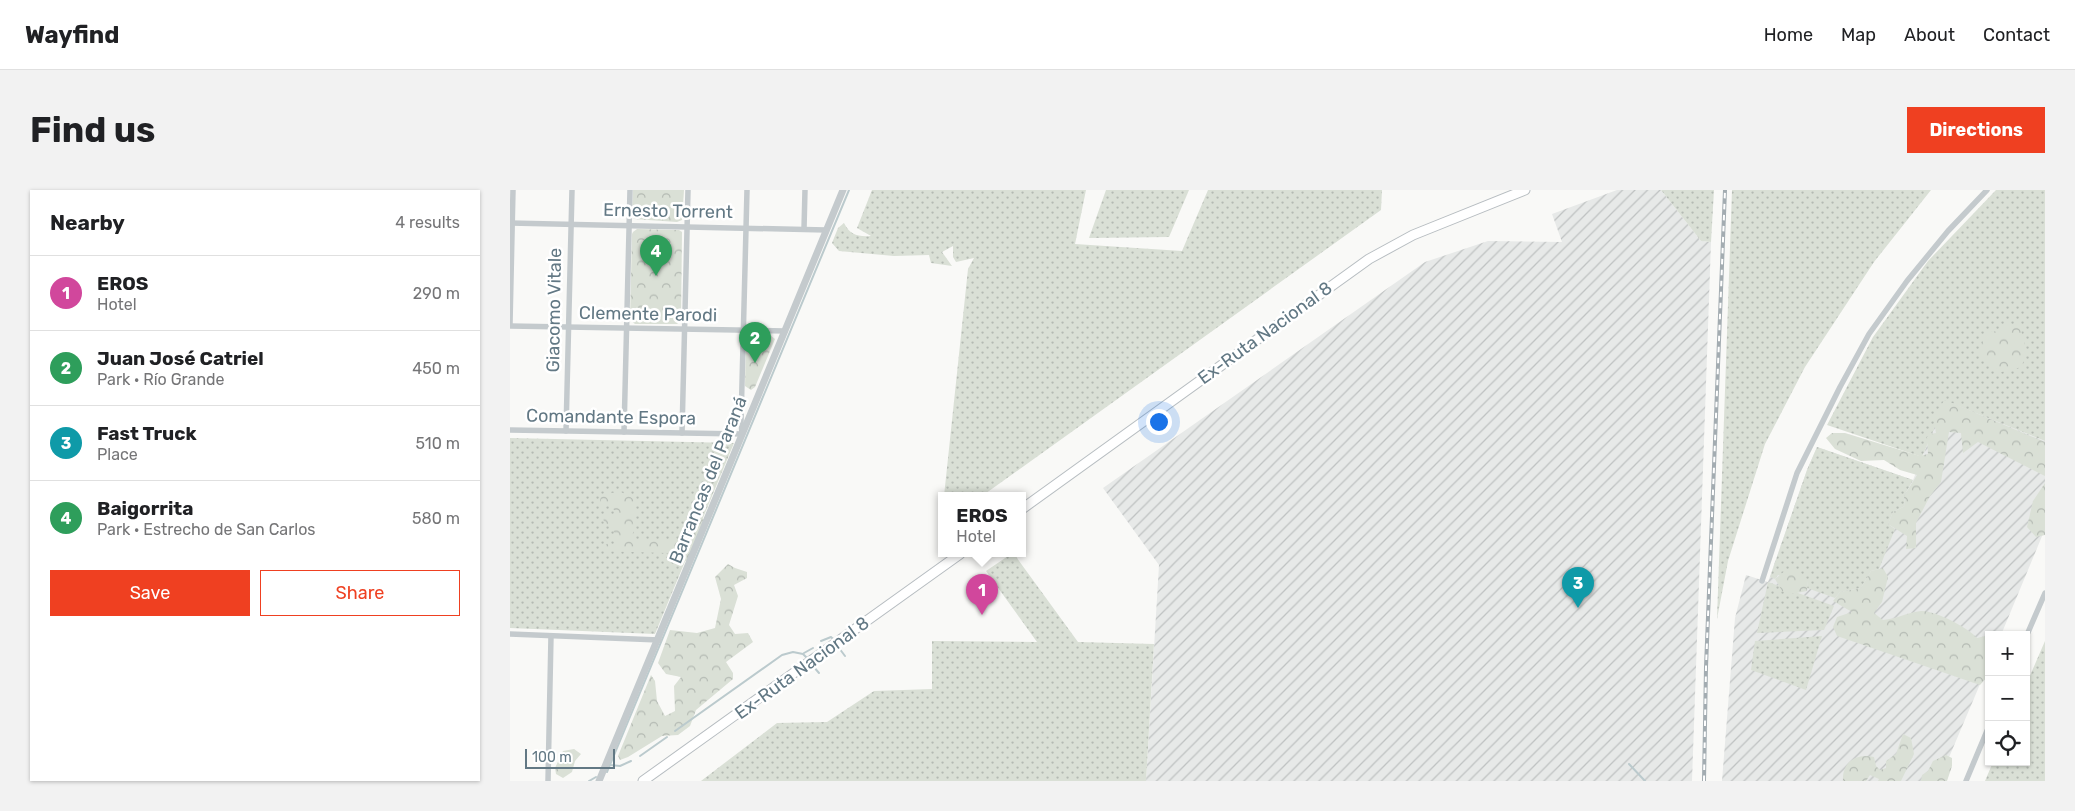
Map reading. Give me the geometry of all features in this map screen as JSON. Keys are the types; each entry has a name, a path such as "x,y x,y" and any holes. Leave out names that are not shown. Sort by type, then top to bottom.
{"main road":[{"name":"Ex-Ruta Nacional 8","path":"1026,506 1369,259 1413,234 1525,190"},
{"name":"Ex-Ruta Nacional 8","path":"643,781 956,557"}],"street":[{"path":"510,325 513,190"},
{"name":"Giacomo Vitale","path":"566,431 572,190"},
{"path":"624,432 630,190"},
{"path":"682,433 688,190"},
{"path":"742,434 747,190"},
{"path":"804,229 805,190"},
{"name":"Barrancas del Paraná","path":"600,781 843,190"},
{"path":"1762,582 1797,473 1869,334 1906,281 1948,231 1987,190"},
{"name":"Ernesto Torrent","path":"511,223 826,230"},
{"name":"Clemente Parodi","path":"510,325 785,331"},
{"name":"Comandante Espora","path":"510,430 742,434"},
{"path":"2029,631 2045,593"},
{"path":"510,634 659,640"},
{"path":"548,781 550,636"},
{"path":"1966,781 1985,736"}],"shaded area":[{"path":"1617,190 1661,190 1701,241 1711,242 1692,781 1146,781 1159,565 1103,488 1425,262 1488,241 1562,242 1552,214"},
{"path":"1945,400 2045,441 2045,529 2003,631 1985,631 1985,672 1939,781 1722,781 1735,618 1746,575 1768,582 1807,470 1817,447 1913,480"}],"green space":[{"path":"633,190 684,190 682,220 677,222 634,219 632,215"},
{"path":"872,190 1086,190 1075,244 1182,251 1208,190 1382,190 1381,210 988,492 944,492 968,269 974,258 956,262 953,257 953,246 942,252 952,266 931,263 929,255 894,256 839,251 832,243 838,228 844,223 855,234 871,236 857,228"},
{"path":"1106,190 1189,190 1169,237 1089,238"},
{"path":"1661,190 1714,190 1711,242 1701,241"},
{"path":"1732,190 1931,190 1874,262 1805,367 1765,444 1728,561 1717,619"},
{"path":"1996,190 2045,190 2045,441 1946,401 1922,457 1827,425 1873,337 1928,261"},
{"path":"637,229 679,230 682,232 681,320 677,324 635,324 630,320 632,234"},
{"path":"2002,324 2019,324 2026,348 2022,367 2001,372 1981,358 1980,350 1985,337 1992,331 1999,332"},
{"path":"751,334 770,335 775,339 755,387 751,390 745,386 746,339"},
{"path":"1945,400 2045,442 2045,476 1978,442 1963,453 1961,433 1949,432 1941,482 1930,496 1916,523 1916,548 1906,549 1907,536 1888,524 1893,512 1905,506 1904,496 1917,475 1900,470 1884,460 1861,461 1835,449 1826,438 1832,433 1845,433 1920,456 1928,454 1927,437 1930,434 1936,433 1936,415"},
{"path":"510,438 734,443 655,634 510,628"},
{"path":"1817,447 1913,480 1904,496 1905,506 1893,512 1888,524 1895,529 1879,569 1871,571 1861,588 1840,592 1835,598 1807,588 1808,581 1778,575 1775,579 1770,577 1807,470"},
{"path":"2045,483 2045,535 2036,537 2027,527 2033,501"},
{"path":"621,492 634,499 636,524 632,536 636,543 642,538 649,541 657,539 658,542 667,539 680,539 685,526 692,518 701,517 705,521 690,559 682,563 666,553 602,551 603,545 610,543 614,546 612,538 616,534 613,531 613,526 604,523 603,515 614,517 614,510 611,505 603,507 600,502 601,494"},
{"path":"1007,557 1016,557 1078,642 1154,644 1146,781 701,781 777,723 827,722 874,691 932,689 932,641 1037,642 986,571"},
{"path":"728,564 747,572 747,578 734,585 738,596 729,625 735,634 748,633 753,642 726,662 733,673 733,679 696,710 690,726 678,735 662,736 620,760 618,756 651,675 655,681 657,701 665,716 675,711 674,686 681,677 666,674 658,663 670,630 697,633 715,628 721,599 715,577"},
{"path":"1883,568 1888,577 1882,602 1874,613 1883,620 1927,611 1951,620 1967,629 1977,638 1985,636 1985,679 1980,685 1837,636 1833,627 1837,617 1852,612 1833,601 1840,592 1861,588 1871,571"},
{"path":"1797,569 1808,581 1807,591 1791,594 1782,591 1775,579 1786,570"},
{"path":"1768,582 1834,606 1824,630 1757,633"},
{"path":"1822,636 1806,690 1751,670 1755,641"},
{"path":"2045,641 2045,781 1985,781 1991,766 2030,766 2030,676"},
{"path":"1903,734 1911,738 1914,754 1901,781 1878,781 1879,779 1870,775 1866,781 1843,781 1843,774 1848,764 1851,760 1861,756 1874,757 1876,766 1880,770 1886,768 1886,761 1896,754"},
{"path":"574,749 581,754 575,761 572,772 563,778 556,774 555,768 563,751"},
{"path":"1946,755 1952,758 1952,766 1947,781 1921,781 1922,775 1928,771 1933,761"}],"waterway":[{"path":"607,772 849,190"},
{"path":"821,641 831,637 833,639"},
{"path":"804,653 813,648"},
{"path":"839,648 845,656"},
{"path":"675,731 782,655 793,652 803,654 807,658"},
{"path":"813,666 819,673"},
{"path":"640,756 667,737"},
{"path":"610,765 620,766 631,761"},
{"path":"1629,764 1645,781"},
{"path":"589,781 596,777"}],"railway":[{"path":"1704,781 1706,667 1725,190"}],"place":[{"name":"Baigorrita","path":"656,276"},
{"name":"Juan José Catriel","path":"755,363"},
{"name":"Fast Truck","path":"1578,608"},
{"name":"EROS","path":"982,615"}]}
